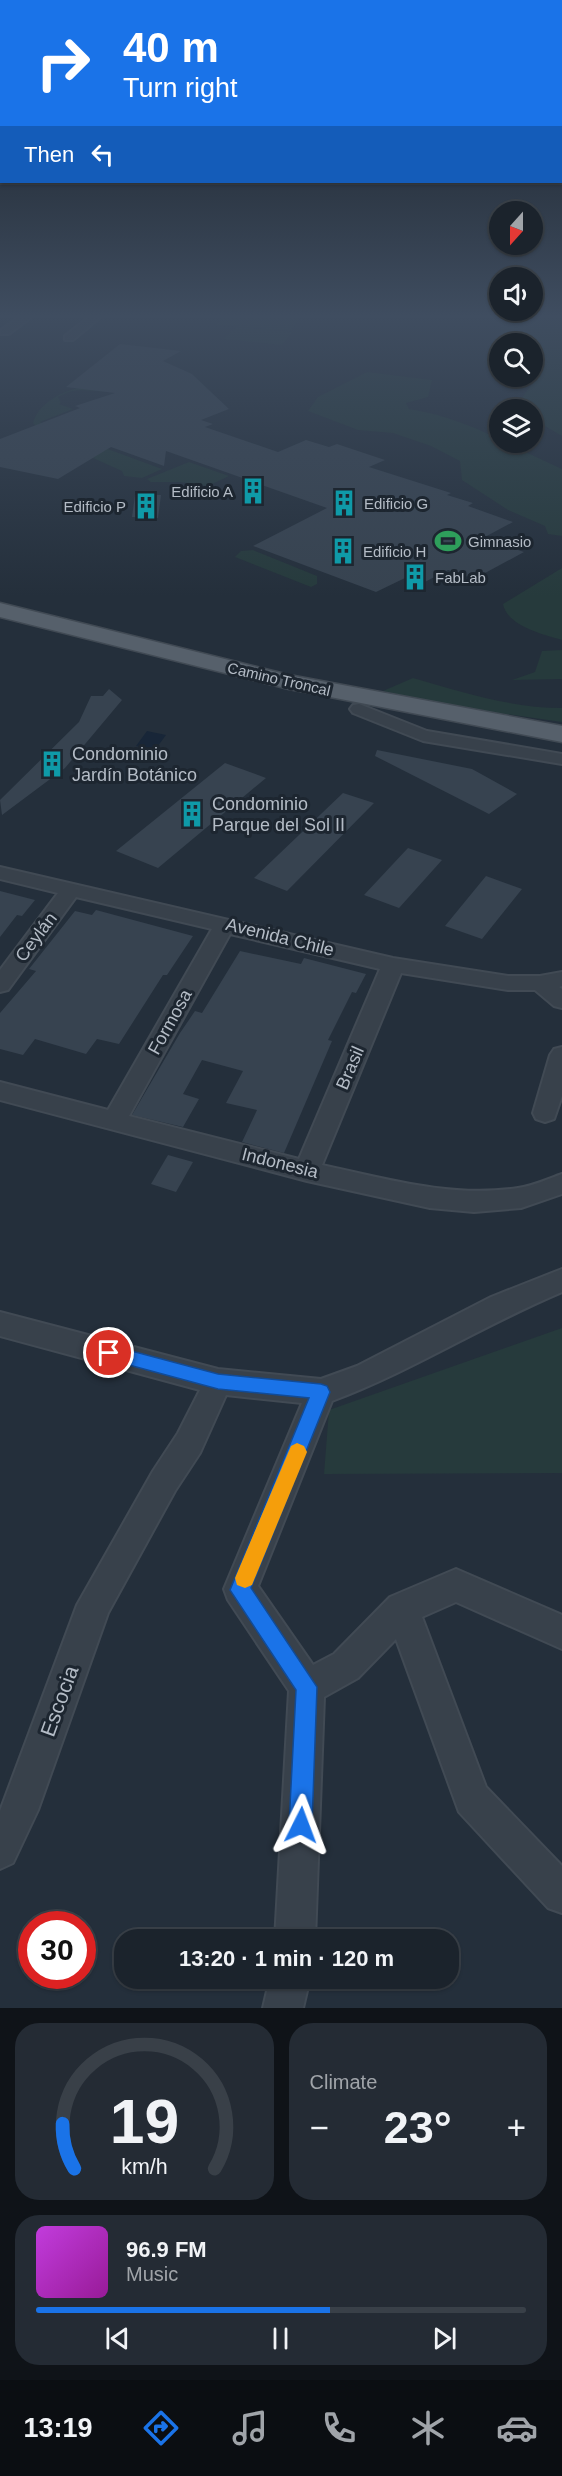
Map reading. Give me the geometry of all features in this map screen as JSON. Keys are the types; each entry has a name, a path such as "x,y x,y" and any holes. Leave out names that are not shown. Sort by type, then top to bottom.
{"main road":[{"name":"Camino Troncal","path":"0,610 34,621 289,682 562,734"},
{"name":"Camino Troncal","path":"0,624 53,639 359,709 458,729 562,745"}],"street":[{"name":"Camino Troncal","path":"359,709 423,736 562,759"},
{"name":"Avenida Chile","path":"0,873 393,965 508,983 551,981"},
{"name":"Ceylán","path":"0,985 72,889"},
{"name":"Formosa","path":"114,1121 225,924"},
{"name":"Brasil","path":"307,1171 393,965"},
{"path":"551,981 562,1001"},
{"path":"544,1113 562,1055"},
{"name":"Indonesia","path":"0,1091 307,1171 430,1198 474,1202 521,1198 562,1184"},
{"path":"0,1324 218,1382 321,1392 367,1375 501,1305 562,1280"},
{"name":"Escocia","path":"0,1850 20,1810 94,1605 189,1443 218,1382"},
{"path":"296,1929 307,1687 240,1590 321,1392"},
{"path":"307,1687 346,1666 402,1609 456,1585 545,1627 562,1632"},
{"path":"402,1609 472,1799 562,1894"},
{"path":"283,2008 287,1989"}],"green space":[{"path":"41,409 73,409 40,422 52,427 38,428 33,423"},
{"path":"310,409 409,409 433,414 489,435 489,453 528,453 562,469 562,536 548,534 545,526 508,510 462,480 460,461 431,446 393,433 358,430 308,411"},
{"path":"543,409 562,409 562,436 543,425"},
{"path":"56,430 162,469 142,478 124,476 122,471 82,453"},
{"path":"189,462 229,476 208,486 180,482 151,482 147,479"},
{"path":"253,550 317,576 317,584 311,587 235,557 241,551"},
{"path":"562,568 562,640 519,624 506,612 503,604"},
{"path":"562,650 562,679 512,680 535,672 542,651"},
{"path":"413,678 505,702 562,708 562,722 449,706 383,691"},
{"path":"562,1328 562,1473 324,1474 329,1410"}],"water":[{"path":"147,731 166,735 155,750 136,746"}],"building":[{"path":"78,409 229,409 201,420 213,424 205,427 278,452 306,440 329,447 337,444 385,460 369,467 451,493 447,495 473,503 468,506 513,522 483,538 524,552 474,579 448,570 421,584 405,578 376,592 253,546 327,508 166,451 164,466 111,447 58,479 0,467 0,439"},
{"name":"Edificio P","path":"135,495 161,495 158,518 132,517"},
{"name":"Condominio Jardín Botánico","path":"109,689 122,700 65,768 2,815 0,800 79,722 91,696 103,696"},
{"path":"377,750 472,769 517,794 489,814 375,756"},
{"name":"Condominio Parque del Sol II","path":"225,763 266,778 158,868 116,851"},
{"path":"343,793 374,803 287,891 254,878"},
{"path":"408,848 442,860 399,908 364,895"},
{"path":"486,876 522,889 482,939 445,926"},
{"path":"0,891 35,900 22,916 17,915 0,937"},
{"path":"96,910 193,936 167,975 163,975 119,1044 97,1039 86,1054 35,1039 23,1055 0,1049 0,1013 36,971 29,969 75,911 92,915"},
{"path":"240,951 301,964 304,958 366,974 356,993 352,992 328,1040 332,1041 284,1153 242,1142 257,1110 226,1103 243,1071 202,1060 183,1094 199,1099 183,1127 132,1115 180,1033 195,1011 202,1013"},
{"path":"168,1155 193,1162 176,1192 151,1184"}],"slow traffic":[{"path":"245,1578 297,1452"}],"place":[{"name":"Edificio A","path":"253,491"},
{"name":"Edificio G","path":"344,503"},
{"name":"Edificio P","path":"146,506"},
{"name":"Gimnasio","path":"448,541"},
{"name":"Edificio H","path":"343,551"},
{"name":"FabLab","path":"415,577"},
{"name":"Condominio Jardín Botánico","path":"52,764"},
{"name":"Condominio Parque del Sol II","path":"192,814"}],"route":[{"path":"109,1353 218,1382 321,1392 240,1590 307,1687 301,1825"}]}
